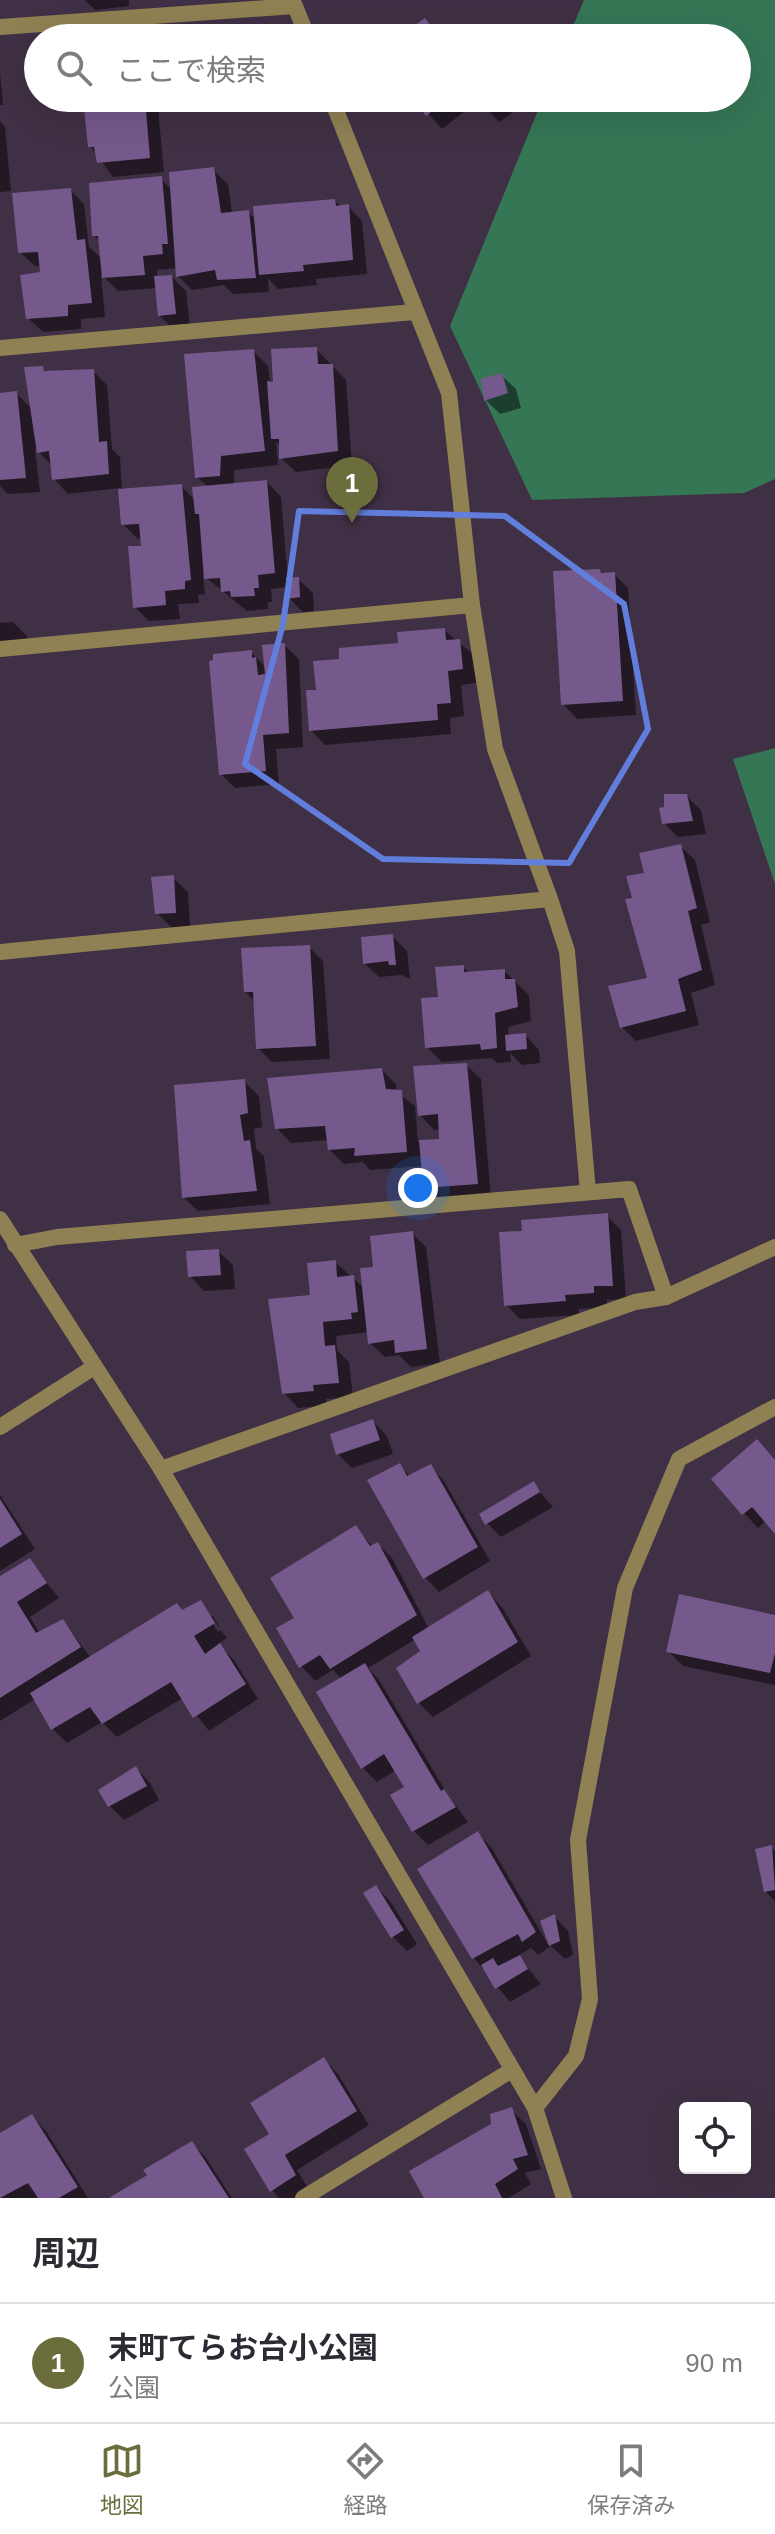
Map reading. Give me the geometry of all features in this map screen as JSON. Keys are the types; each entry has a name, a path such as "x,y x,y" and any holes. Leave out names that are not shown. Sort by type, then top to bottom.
{"street":[{"path":"42,24 295,6 302,24"},
{"path":"0,27 24,25"},
{"path":"336,112 449,393 472,605 495,749 567,951 588,1192"},
{"path":"0,348 414,312"},
{"path":"0,649 472,605"},
{"path":"0,952 550,899"},
{"path":"15,1245 57,1237 629,1189 666,1297"},
{"path":"0,1219 161,1469 535,2108 564,2198"},
{"path":"161,1469 635,1302 666,1297 775,1247"},
{"path":"0,1427 94,1367"},
{"path":"535,2108 576,2056 590,1999 578,1840 625,1588 679,1459 775,1407"},
{"path":"303,2198 512,2070"}],"highlighted area":[{"path":"299,511 505,516 624,604 648,729 569,863 383,859 245,764 283,624"}],"green space":[{"path":"584,0 775,0 775,479 744,493 532,500 450,326 537,112 751,112 751,24 574,24"},
{"path":"775,748 775,884 733,759"}],"building":[{"path":"84,112 146,112 150,158 97,163 94,147 88,147"},
{"path":"214,167 221,213 249,210 256,278 217,280 215,270 176,277 169,172"},
{"path":"162,176 168,244 162,244 163,254 143,256 145,275 102,278 98,236 92,236 89,183"},
{"path":"71,188 77,240 85,239 92,303 68,305 68,316 26,319 20,275 40,272 38,252 18,253 12,193"},
{"path":"335,199 336,206 349,204 353,260 303,265 304,271 259,275 253,206"},
{"path":"172,275 176,314 158,316 154,276"},
{"path":"317,347 318,364 333,364 338,451 279,459 279,439 271,439 267,381 273,382 271,349"},
{"path":"254,349 265,451 221,456 220,476 195,478 184,354"},
{"path":"43,366 44,371 94,369 99,442 107,441 109,474 52,480 49,451 37,453 24,367"},
{"path":"502,373 508,393 484,401 481,379"},
{"path":"17,391 26,478 0,480 0,393"},
{"path":"267,480 275,573 258,575 259,588 254,588 255,596 231,597 230,591 221,592 220,578 204,579 199,514 195,514 192,487"},
{"path":"182,484 191,580 185,581 185,589 165,591 166,605 133,608 128,546 141,546 139,524 121,525 118,489"},
{"path":"600,569 601,573 615,572 623,701 561,705 553,571"},
{"path":"299,577 300,597 287,599 286,578"},
{"path":"445,628 446,640 460,639 463,669 448,671 451,703 437,704 438,720 309,731 306,690 316,690 313,661 339,659 339,648 398,643 397,632"},
{"path":"285,643 289,733 263,735 266,771 219,775 209,661 213,660 213,654 252,650 258,675 265,674 262,645"},
{"path":"664,794 687,794 693,821 662,824 659,808 664,807"},
{"path":"681,844 697,908 688,911 702,970 678,979 686,1011 620,1028 608,986 647,978 625,899 632,898 626,876 644,873 639,853"},
{"path":"174,875 176,913 155,914 151,877"},
{"path":"393,934 396,965 389,965 388,961 363,964 361,937"},
{"path":"310,945 316,1046 256,1049 253,992 244,992 241,948"},
{"path":"464,965 464,972 505,969 505,979 515,979 518,1007 495,1013 497,1048 481,1050 480,1044 425,1048 421,998 438,997 435,967"},
{"path":"526,1033 527,1049 506,1051 505,1035"},
{"path":"467,1063 478,1184 423,1188 419,1140 439,1139 438,1114 418,1116 413,1066"},
{"path":"382,1068 386,1089 402,1090 407,1152 354,1156 355,1148 328,1150 325,1126 275,1129 267,1078"},
{"path":"245,1079 248,1113 240,1115 244,1141 250,1140 257,1191 182,1198 174,1085"},
{"path":"608,1213 613,1286 594,1286 594,1293 565,1295 566,1301 504,1306 499,1232 522,1231 521,1220"},
{"path":"413,1231 427,1349 395,1353 394,1340 368,1344 360,1268 373,1267 370,1236"},
{"path":"219,1249 221,1275 188,1277 186,1251"},
{"path":"336,1260 337,1277 354,1275 358,1312 351,1313 352,1319 323,1322 325,1346 335,1345 339,1383 313,1385 314,1391 282,1394 268,1299 310,1295 307,1263"},
{"path":"373,1419 380,1440 336,1455 330,1434"},
{"path":"757,1439 775,1460 775,1534 752,1507 742,1515 711,1479"},
{"path":"400,1463 407,1476 431,1464 478,1547 423,1579 367,1480"},
{"path":"534,1481 540,1492 485,1525 479,1514"},
{"path":"0,1499 22,1534 0,1548"},
{"path":"356,1525 370,1546 378,1542 417,1615 330,1669 320,1655 299,1668 276,1628 294,1618 270,1578"},
{"path":"30,1558 47,1583 17,1602 36,1633 63,1619 81,1647 0,1698 0,1576"},
{"path":"488,1590 518,1642 417,1704 396,1668 420,1651 412,1637"},
{"path":"679,1594 775,1615 775,1653 770,1673 666,1652"},
{"path":"201,1600 215,1623 194,1636 205,1654 220,1643 246,1684 193,1718 171,1682 102,1724 90,1707 51,1730 30,1693 177,1603 182,1610"},
{"path":"365,1663 441,1791 444,1789 456,1807 412,1832 390,1795 404,1787 384,1754 361,1769 316,1692"},
{"path":"136,1766 147,1786 108,1807 98,1790"},
{"path":"478,1831 536,1932 522,1942 518,1934 472,1959 417,1869"},
{"path":"772,1845 775,1890 764,1892 755,1849"},
{"path":"376,1885 404,1930 391,1938 363,1893"},
{"path":"555,1914 560,1941 549,1946 540,1921"},
{"path":"520,1955 528,1969 495,1989 481,1965 493,1958 498,1966"},
{"path":"324,2057 357,2111 285,2155 296,2175 270,2192 244,2149 269,2134 250,2103"},
{"path":"512,2107 528,2155 513,2159 518,2169 495,2184 502,2198 424,2198 409,2171 491,2124 490,2114"},
{"path":"32,2114 78,2187 59,2198 38,2198 28,2183 0,2198 0,2133"},
{"path":"192,2141 229,2198 109,2198 147,2175 143,2170"}],"place":[{"name":"末町てらお台小公園","path":"352,523"}]}
